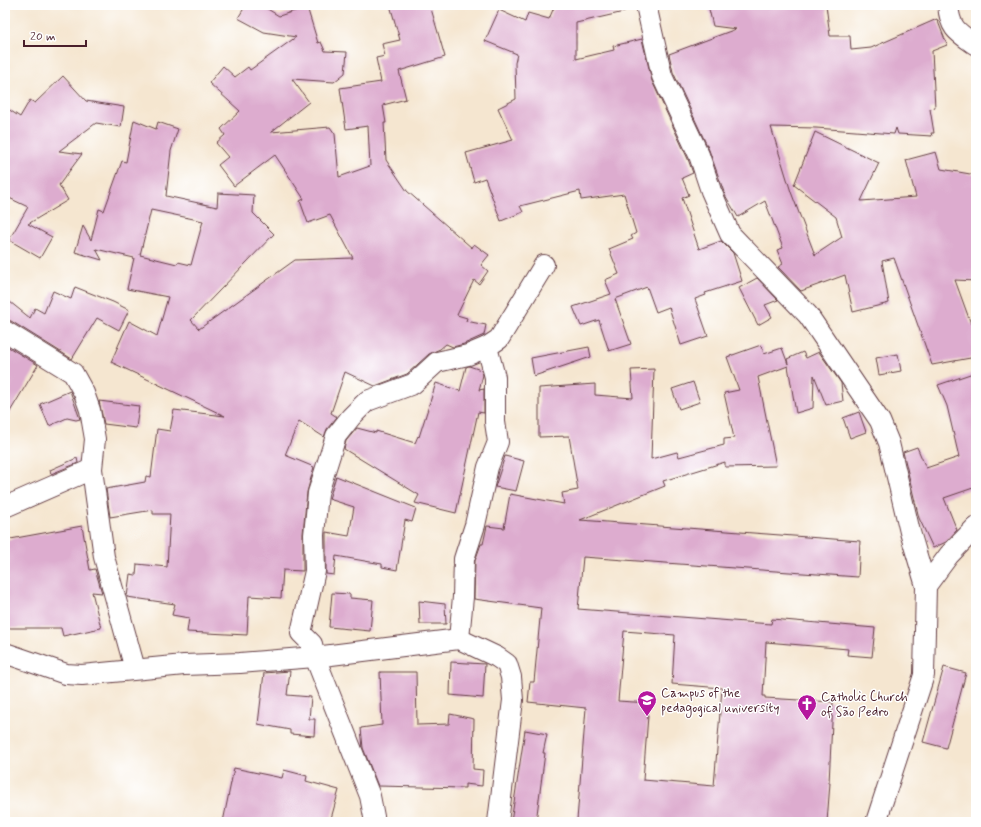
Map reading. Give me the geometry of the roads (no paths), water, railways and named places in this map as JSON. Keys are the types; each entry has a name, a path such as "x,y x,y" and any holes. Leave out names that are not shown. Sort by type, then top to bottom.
{"street":[{"path":"646,5 662,76 699,155 711,191 730,234 808,315 880,421 889,443 910,532 926,586 924,675 876,822"},
{"path":"948,5 949,16 955,30 976,44"},
{"path":"375,822 370,796 315,657 312,644 301,633 315,571 314,535 318,493 336,436 366,401 413,384 437,362 468,355 487,347 499,339 544,265"},
{"path":"5,331 73,373 84,393 90,410 95,439 92,469 104,557 135,669"},
{"path":"459,639 463,597 464,559 475,525 488,467 498,442 495,422 494,377 487,347"},
{"path":"5,506 92,469"},
{"path":"926,586 949,555 976,527"},
{"path":"5,653 66,674 82,675 135,669 315,657 459,639 497,657 507,664 511,677 513,700 498,822"}],"place":[{"name":"Campus of the pedagogical university","path":"647,717"},
{"name":"Catholic Church of São Pedro","path":"807,721"}]}
